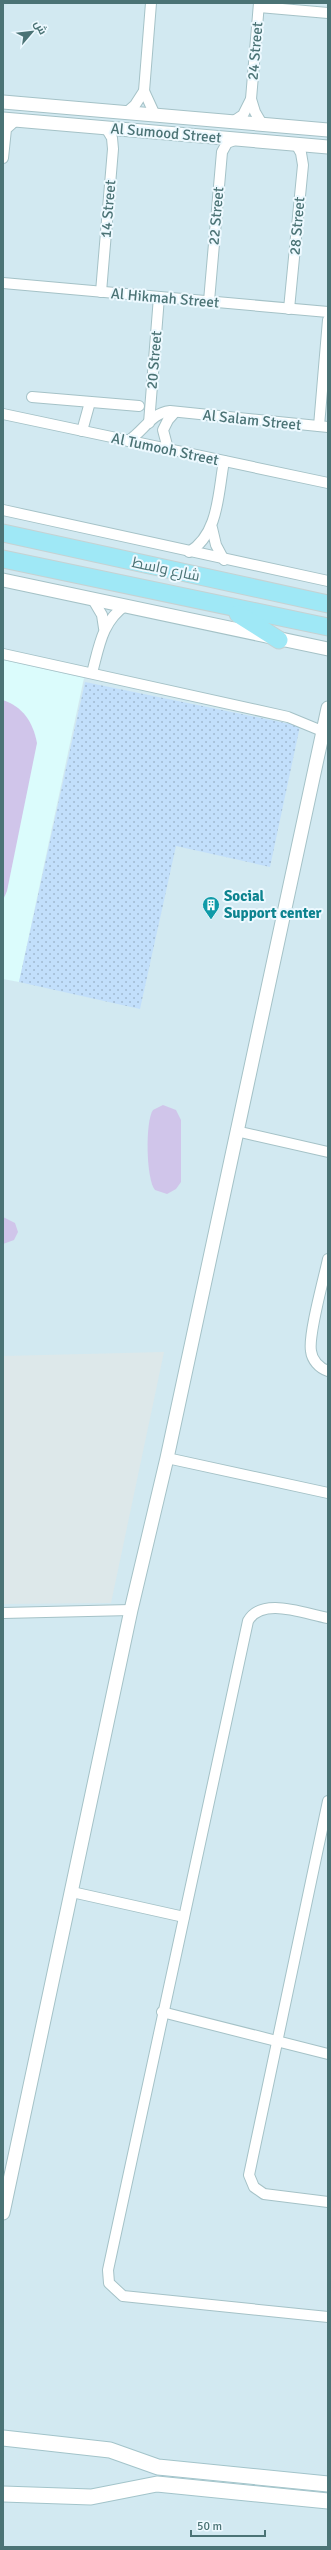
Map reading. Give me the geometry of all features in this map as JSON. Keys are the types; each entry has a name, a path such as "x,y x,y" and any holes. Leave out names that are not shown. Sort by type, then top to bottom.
{"highway":[{"name":"شارع واسط","path":"3,533 328,604"},
{"name":"شارع واسط","path":"3,559 328,628"},
{"path":"224,606 279,640"}],"main road":[{"path":"3,2438 110,2450 131,2456 153,2466 328,2484"},
{"path":"150,2484 153,2466"},
{"path":"3,2494 91,2497 115,2494 150,2484 328,2501"}],"street":[{"path":"127,112 135,105 144,91 151,3"},
{"path":"259,5 328,13"},
{"name":"24 Street","path":"234,121 243,115 251,99 259,5"},
{"path":"144,91 155,115"},
{"name":"24 Street","path":"251,99 255,112 262,124"},
{"name":"Al Sumood Street","path":"3,102 328,130"},
{"path":"3,158 6,129 9,119"},
{"name":"Al Sumood Street","path":"9,119 328,147"},
{"path":"241,139 263,134 282,135 287,131 284,126"},
{"name":"14 Street","path":"101,292 113,149 112,138 106,128"},
{"name":"22 Street","path":"209,301 222,152 227,143 241,139"},
{"name":"28 Street","path":"289,309 303,165 301,152 296,144"},
{"name":"Al Hikmah Street","path":"3,283 328,312"},
{"name":"20 Street","path":"149,423 159,297"},
{"path":"323,426 328,320"},
{"path":"32,396 139,406"},
{"path":"82,431 90,402"},
{"path":"168,450 162,430 175,412"},
{"name":"Al Salam Street","path":"128,441 143,430 159,414 175,412 323,426"},
{"name":"Al Tumooh Street","path":"3,414 328,483"},
{"path":"224,461 212,528 216,545 224,560"},
{"path":"3,510 224,560 328,581"},
{"path":"189,552 202,542 212,528"},
{"path":"3,580 126,605 326,651"},
{"path":"92,598 99,609 104,628"},
{"path":"92,673 104,628 116,613 126,605"},
{"path":"3,654 294,718 322,731"},
{"path":"3,2213 131,1610 167,1458 328,708"},
{"path":"236,1131 328,1152"},
{"path":"328,1259 310,1344 313,1359 318,1365 328,1371"},
{"path":"167,1458 328,1493"},
{"path":"328,1618 271,1607 260,1609 248,1621 162,2012 108,2270 110,2283 123,2296 328,2317"},
{"path":"3,1613 131,1610"},
{"path":"328,1802 249,2169 250,2181 264,2194 328,2202"},
{"path":"72,1892 184,1917"},
{"path":"162,2012 328,2054"}],"shaded area":[{"path":"3,3 328,3 328,2547 3,2547"},
{"path":"3,660 84,678 19,982 3,979"},
{"path":"3,700 16,707 26,716 33,728 37,743 7,891 3,900"},
{"path":"163,1105 176,1110 181,1120 181,1182 176,1189 167,1194 155,1190 152,1184 148,1163 150,1116 153,1110"},
{"path":"3,1217 15,1223 18,1232 14,1240 3,1244"},
{"path":"164,1352 111,1603 3,1604 3,1356"}],"sand":[{"path":"85,682 300,726 270,867 176,846 140,1009 19,982"}],"place":[{"name":"Social Support center","path":"211,920"}]}
